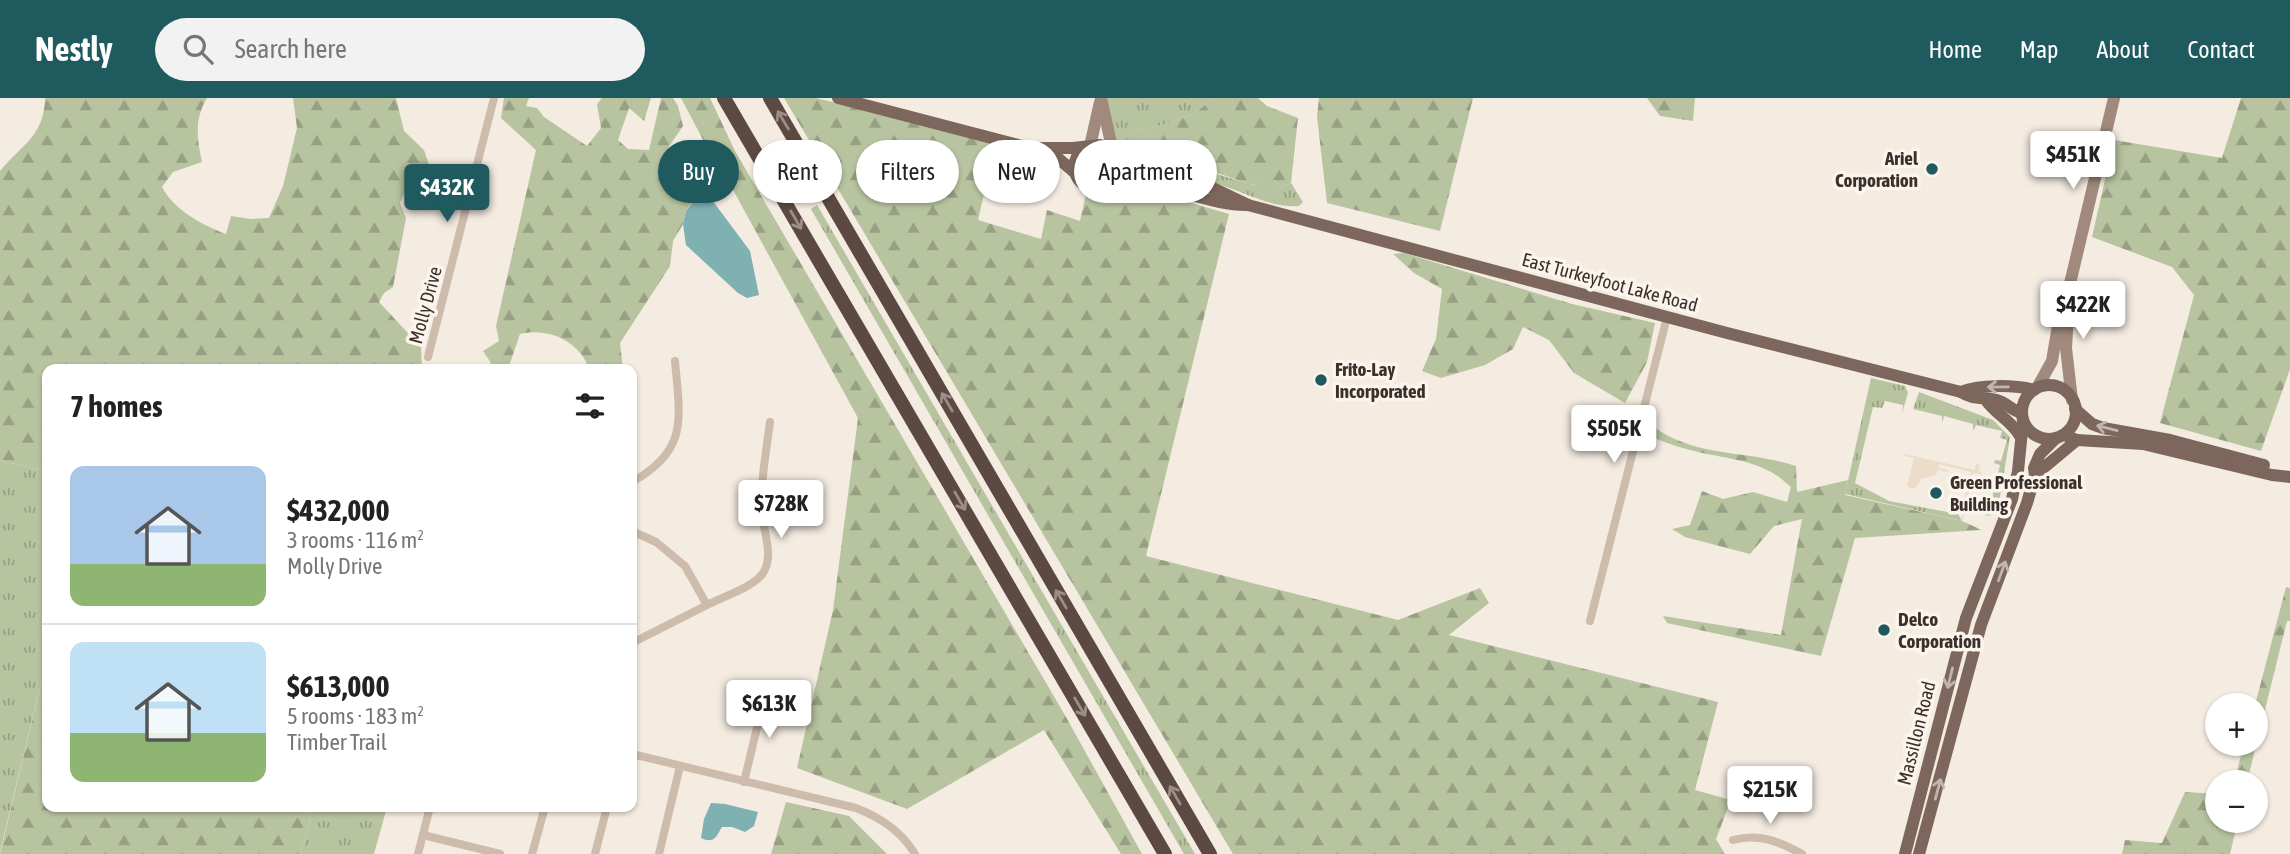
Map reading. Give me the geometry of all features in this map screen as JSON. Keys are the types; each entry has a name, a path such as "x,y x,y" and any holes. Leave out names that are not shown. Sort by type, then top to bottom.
{"highway":[{"path":"724,98 1165,854"},
{"path":"770,98 1210,854"}],"main road":[{"path":"838,98 999,140"},
{"path":"1090,140 1101,98 1111,140"},
{"path":"2060,436 2074,422 2066,348 2070,298 2068,292 2114,98"},
{"path":"1060,160 1074,172"},
{"name":"East Turkeyfoot Lake Road","path":"1217,190 1248,205 1961,392 1967,396 1995,400 2007,405 2022,417"},
{"name":"East Turkeyfoot Lake Road","path":"1217,202 1230,206 1248,205"},
{"path":"2068,292 2063,296 2052,361 2036,389 2026,397 2022,417 2033,434 2048,439 2060,436 2077,440 2143,444 2272,475 2286,475"},
{"path":"2036,389 2054,386 2068,393 2092,424 2103,428 2219,452 2275,469 2286,475"},
{"name":"East Turkeyfoot Lake Road","path":"1961,392 1970,388 2036,389"},
{"path":"1986,400 1990,407 2015,426 2020,436"},
{"name":"Massillon Road","path":"1905,854 1966,618 2012,499 2018,471 2022,417"},
{"name":"Massillon Road","path":"1919,854 1981,625 2027,503 2035,475 2034,468 2040,454 2060,436"},
{"path":"2035,475 2077,440"}],"street":[{"name":"Molly Drive","path":"428,357 494,98"},
{"path":"1590,621 1667,317"},
{"path":"637,479 652,471 667,456 676,435 679,407 674,361"},
{"path":"637,640 757,580 765,571 768,560 762,514 762,485 770,422"},
{"path":"637,533 656,542 685,566 706,605"},
{"path":"744,782 766,690"},
{"path":"637,755 856,808 877,816 897,831 915,854"},
{"path":"659,854 680,766"},
{"path":"418,854 429,812"},
{"path":"532,854 544,812"},
{"path":"595,854 606,812"},
{"path":"423,835 500,854"},
{"path":"1733,840 1749,836 1775,841 1802,854"}],"green space":[{"path":"45,98 207,98 200,114 198,129 202,162 173,172 162,187 174,203 190,216 226,234 231,216 269,218 283,186 297,128 293,98 396,98 404,131 424,150 432,174 424,187 406,190 400,203 406,218 393,287 384,293 379,302 421,347 422,364 42,364 42,471 0,460 0,171 36,131 44,111"},
{"path":"504,98 529,98 526,106 537,108 544,117 587,146 601,128 597,104 602,98 651,98 644,121 629,108 618,140 628,149 649,150 661,98 673,98 678,106 683,126 673,140 658,140 658,203 691,203 673,241 670,266 620,343 622,364 587,364 578,351 562,338 531,332 520,334 510,364 490,364 483,351 499,341 496,326 536,150 501,118"},
{"path":"681,98 710,98 730,140 703,140"},
{"path":"784,98 816,98 988,140 973,140 973,203 982,203 978,220 1041,239 1047,210 1080,221 1084,203 1191,203 1229,214 1146,556 1398,620 1480,588 1489,603 1449,635 1718,702 1695,790 1731,800 1716,839 1725,854 1233,854 842,196 842,140 809,140"},
{"path":"1107,98 1214,98 1195,112 1174,122 1127,132 1134,140 1114,140"},
{"path":"1214,98 1258,98 1267,106 1298,118 1291,183 1281,188 1274,180 1263,180 1256,186 1217,173 1217,140 1127,140 1126,132 1173,122"},
{"path":"1319,98 1473,98 1440,231 1327,203 1317,117"},
{"path":"1647,98 1695,98 1693,121 1660,116"},
{"path":"2241,98 2290,98 2290,369 2261,451 2160,423 2194,295 2172,267 2092,237 2114,140 2222,158"},
{"path":"739,158 753,182 753,203 765,203 1066,717 1142,854 1121,854 1044,730 907,809 797,768 833,610 858,418 739,201"},
{"path":"1217,175 1255,186 1263,180 1274,180 1281,188 1291,183 1303,202 1299,206 1288,206 1258,199 1217,184"},
{"path":"817,205 1195,854 1184,854 811,209"},
{"path":"1404,253 1572,304 1655,323 1647,362 1625,403 1574,373 1549,340 1523,327 1513,349 1485,365 1441,378 1422,371 1436,339 1442,289 1414,273 1393,254"},
{"path":"1871,378 1905,386 1908,393 1902,413 1903,405 1885,401 1882,408 1873,407 1855,483 1889,501 1958,514 1962,521 1845,494"},
{"path":"1919,392 1993,420 2010,437 1998,508 1994,514 1987,516 1982,512 1989,512 1994,491 1988,489 1988,486 1995,487 2000,465 1994,463 1995,460 2001,461 2007,440 2000,438 2002,431 1976,425 1973,431 1973,424 1944,416 1942,423 1942,416 1913,409"},
{"path":"1653,426 1686,444 1796,466 1797,492 1848,480 1845,495 1962,521 1982,530 1855,538 1821,656 1667,623 1663,616 1781,635 1802,519 1774,526 1750,554 1685,537 1672,529 1690,525 1702,491 1723,499 1753,492 1787,502 1791,487 1780,477 1756,465 1684,448 1644,434"},
{"path":"0,460 42,471 42,679 0,852"},
{"path":"2286,587 2290,588 2290,621 2287,621 2268,697 2268,693 2258,693"},
{"path":"42,679 42,812 312,812 301,854 0,854"},
{"path":"2241,756 2253,756 2250,770 2237,770"},
{"path":"2185,792 2205,793 2205,833 2235,833 2230,854 2122,854 2125,840 2162,843"},
{"path":"786,802 849,816 887,854 771,854"},
{"path":"312,812 386,812 374,854 301,854"}],"shaded area":[{"path":"1905,454 1975,470 1976,464 1980,464 1978,471 1981,474 1973,473 1963,520 1964,501 1971,472 1939,464 1938,468 1948,472 1938,470 1936,475 1921,479 1915,489 1907,487 1914,458 1904,456"}],"water":[{"path":"692,203 714,203 750,251 759,295 747,298 738,293 686,245 683,224 686,211"},
{"path":"711,803 758,812 754,826 745,832 732,827 722,827 712,840 701,838 704,819"}],"place":[{"name":"Ariel Corporation","path":"1932,169"},
{"name":"Frito-Lay Incorporated","path":"1321,380"},
{"name":"Green Professional Building","path":"1936,493"},
{"name":"Delco Corporation","path":"1884,630"}]}
